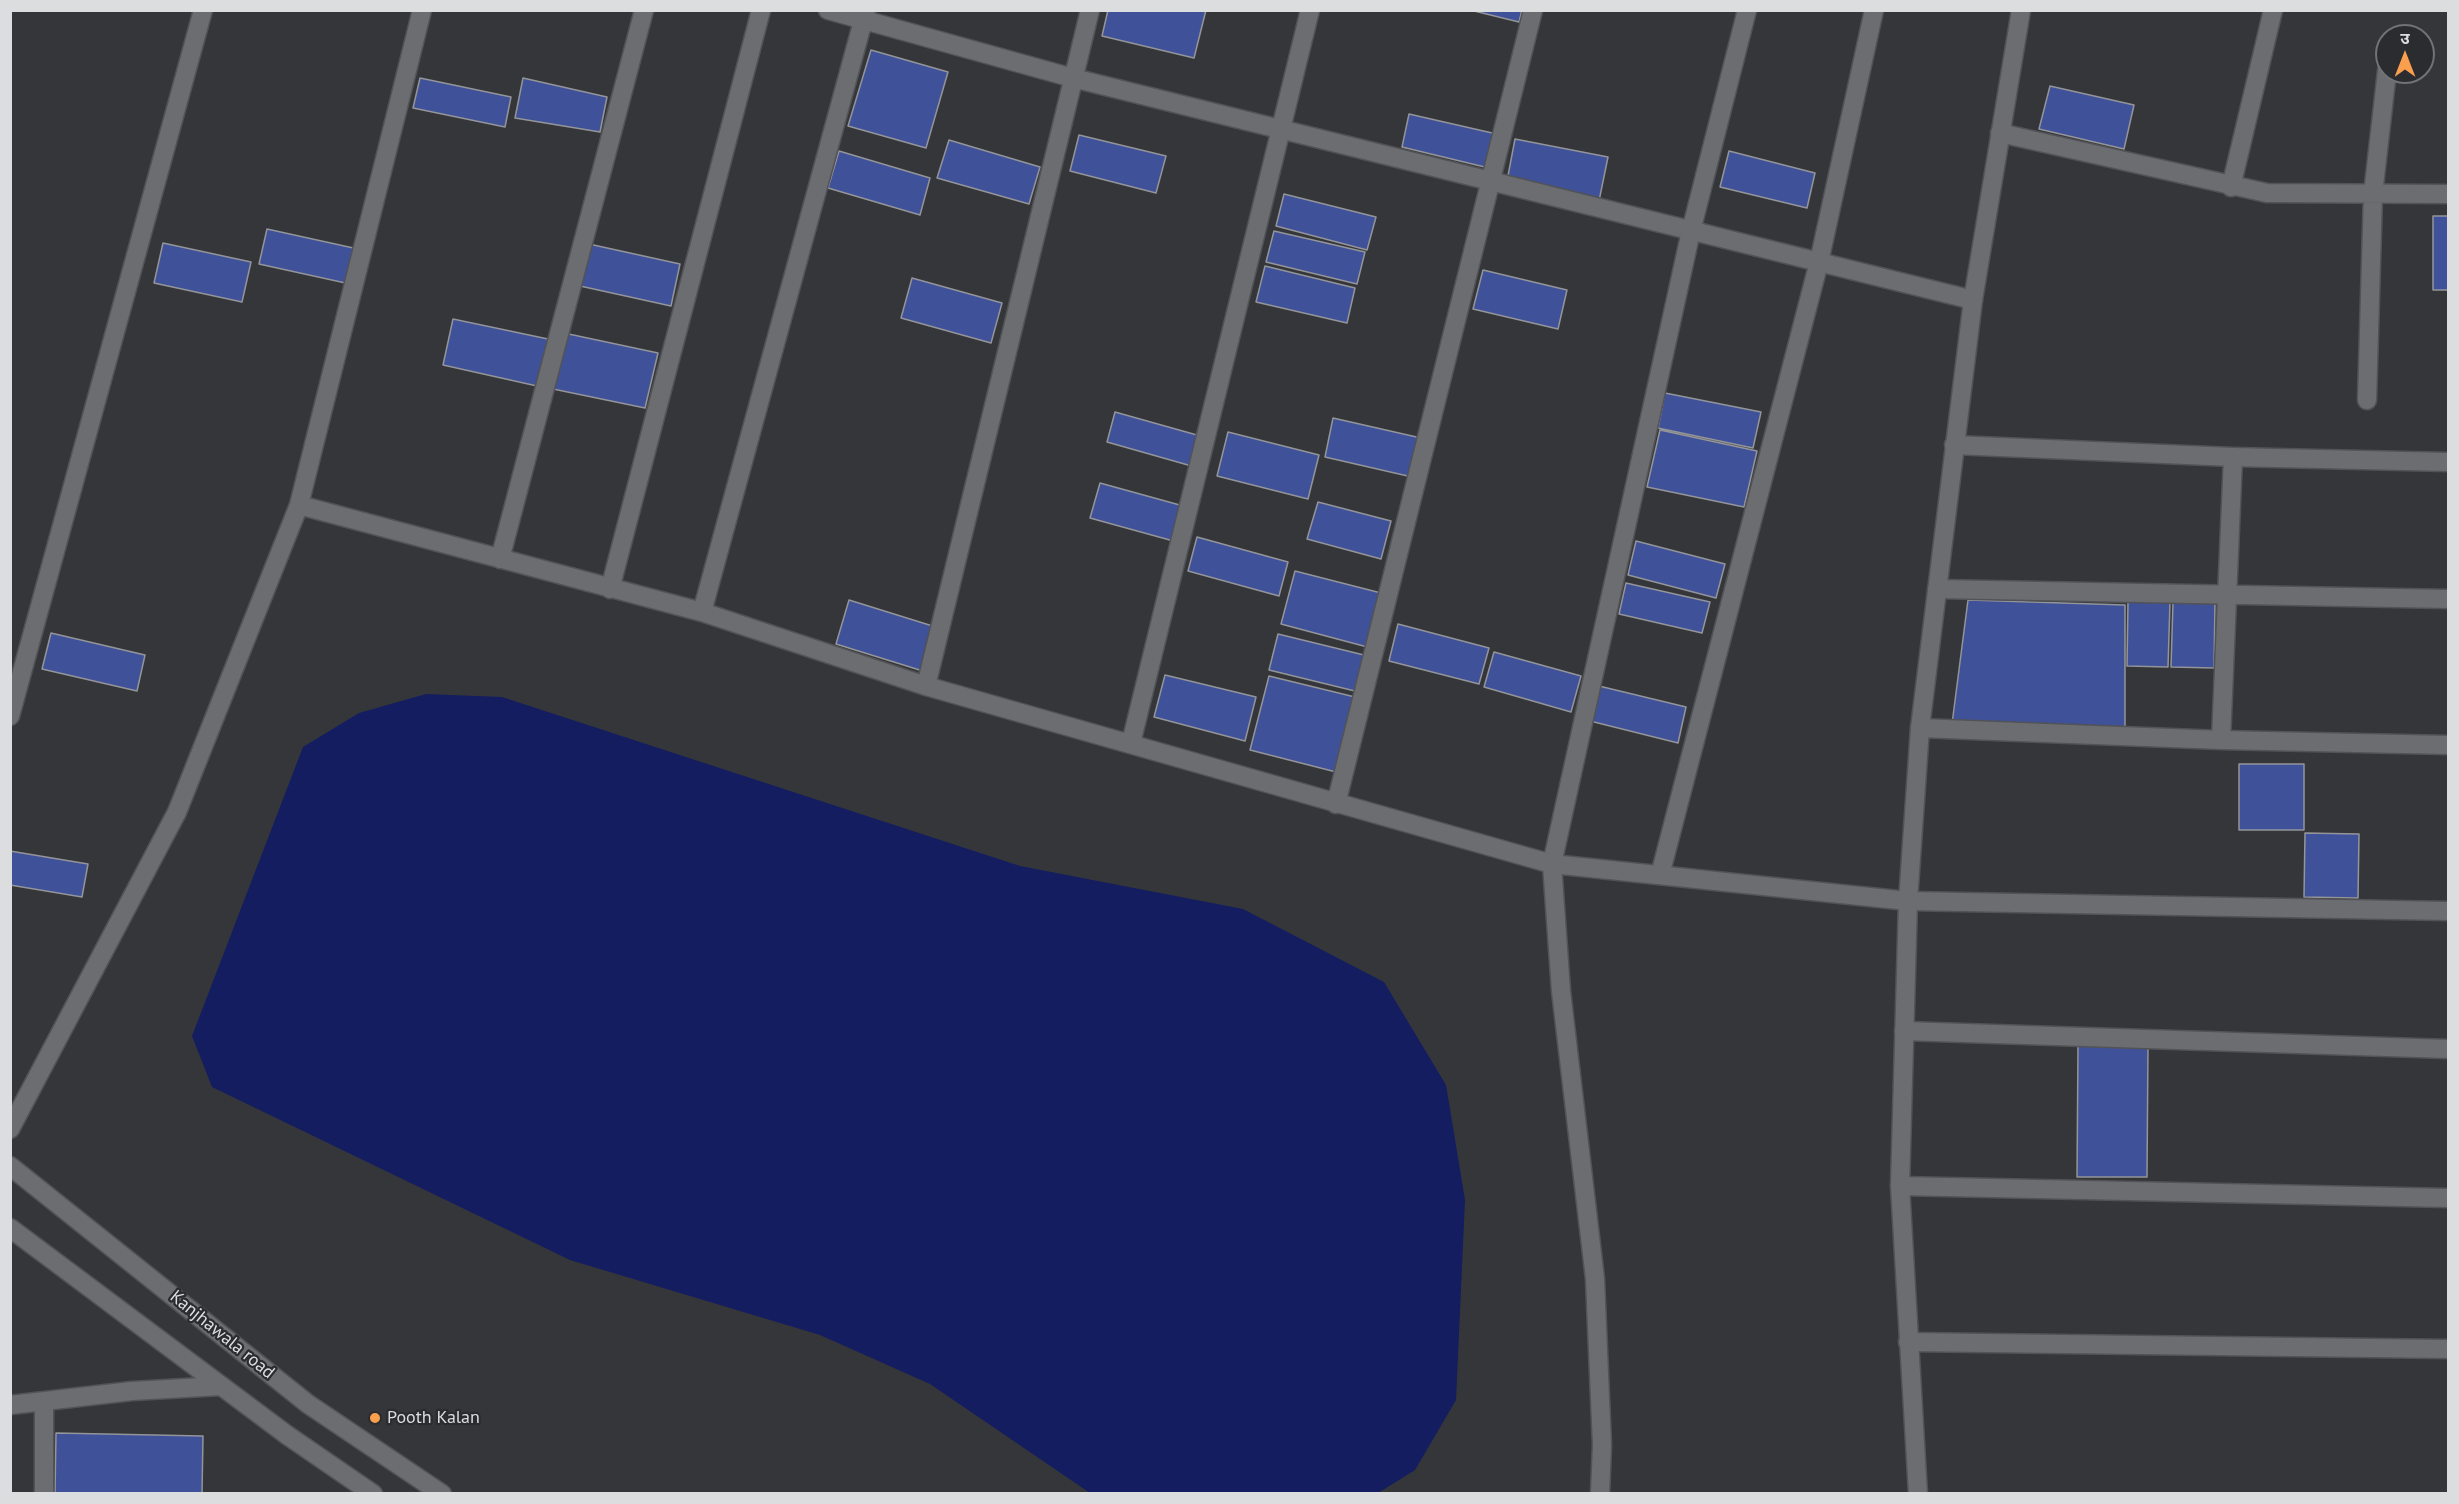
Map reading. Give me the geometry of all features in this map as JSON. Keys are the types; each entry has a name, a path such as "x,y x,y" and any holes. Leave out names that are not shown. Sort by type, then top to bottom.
{"street":[{"path":"10,716 203,10"},
{"path":"10,1129 177,812 298,506 422,10"},
{"path":"500,559 644,10"},
{"path":"609,588 761,10"},
{"path":"828,10 864,15 1073,78 1973,300"},
{"path":"926,686 1090,10"},
{"path":"1131,743 1310,10"},
{"path":"1336,804 1533,10"},
{"path":"1600,1494 1602,1445 1594,1279 1561,991 1552,864 1691,231 1747,10"},
{"path":"1660,876 1819,262 1874,10"},
{"path":"1918,1494 1900,1186 1908,901 1920,728 1973,300 2021,10"},
{"path":"2231,187 2273,10"},
{"path":"702,612 864,15"},
{"path":"2367,400 2373,194 2386,84"},
{"path":"2000,133 2231,187 2267,193 2448,194"},
{"path":"1954,445 2233,457 2448,462"},
{"path":"2221,740 2225,594 2233,457"},
{"path":"298,506 702,612 926,686 1552,864 1908,901 2448,911"},
{"path":"1936,589 2448,599"},
{"path":"1920,728 2221,740 2448,745"},
{"path":"1904,1031 2448,1049"},
{"name":"Kanjhawala road","path":"10,1166 308,1404 442,1494"},
{"path":"1900,1186 2448,1198"},
{"path":"10,1228 353,1487 373,1494"},
{"path":"1908,1342 2448,1348"},
{"path":"10,1405 132,1391 221,1386"},
{"path":"44,1402 44,1494"}],"shaded area":[{"path":"426,694 502,697 1020,866 1243,909 1384,982 1446,1085 1465,1200 1456,1400 1415,1470 1378,1493 1090,1493 930,1384 820,1335 570,1260 212,1087 192,1036 303,747 359,713"}],"building":[{"path":"1108,10 1206,10 1194,58 1102,36"},
{"path":"1470,10 1522,10 1519,22"},
{"path":"871,50 948,72 926,148 848,126"},
{"path":"420,78 511,97 505,127 413,108"},
{"path":"523,78 607,97 600,132 515,118"},
{"path":"2050,86 2134,105 2124,149 2039,129"},
{"path":"1409,114 1501,135 1493,169 1402,147"},
{"path":"1079,135 1166,156 1156,193 1070,171"},
{"path":"1515,139 1608,157 1599,201 1507,181"},
{"path":"949,140 1040,167 1029,204 937,178"},
{"path":"839,151 930,178 920,215 828,188"},
{"path":"1729,151 1815,173 1807,208 1720,187"},
{"path":"1284,194 1376,217 1367,250 1276,226"},
{"path":"2433,216 2448,216 2448,290 2433,290"},
{"path":"267,229 358,249 350,284 259,264"},
{"path":"1274,231 1365,252 1357,284 1266,262"},
{"path":"163,243 251,262 242,302 154,283"},
{"path":"589,244 680,264 671,306 580,286"},
{"path":"1265,266 1355,288 1347,323 1256,302"},
{"path":"1483,270 1567,290 1558,329 1473,309"},
{"path":"912,278 1002,303 991,343 901,318"},
{"path":"453,319 548,339 537,386 443,365"},
{"path":"564,333 658,353 645,408 553,389"},
{"path":"1665,393 1761,412 1753,448 1658,428"},
{"path":"1115,412 1204,437 1195,467 1107,442"},
{"path":"1333,418 1421,438 1412,477 1325,457"},
{"path":"1660,430 1757,451 1744,507 1647,487"},
{"path":"1228,432 1319,455 1308,499 1217,476"},
{"path":"1100,483 1187,507 1177,542 1090,518"},
{"path":"1318,502 1391,521 1381,559 1307,539"},
{"path":"1197,537 1288,562 1279,596 1188,571"},
{"path":"1636,541 1725,564 1716,598 1628,575"},
{"path":"1295,571 1385,594 1371,648 1281,624"},
{"path":"1626,583 1710,602 1702,633 1619,614"},
{"path":"849,600 939,628 926,672 836,644"},
{"path":"1968,600 2125,605 2125,733 1952,724"},
{"path":"2128,600 2170,602 2168,667 2127,666"},
{"path":"2173,602 2215,602 2214,668 2171,667"},
{"path":"1398,624 1489,648 1479,684 1389,661"},
{"path":"51,633 145,655 137,691 42,669"},
{"path":"1278,634 1368,656 1359,692 1269,670"},
{"path":"1494,652 1581,676 1571,712 1484,687"},
{"path":"1165,675 1256,697 1245,741 1154,717"},
{"path":"1269,676 1359,698 1340,773 1250,750"},
{"path":"1599,686 1686,707 1678,743 1590,721"},
{"path":"2239,764 2304,764 2304,830 2239,830"},
{"path":"2305,833 2359,834 2358,898 2304,897"},
{"path":"10,851 88,864 82,897 10,885"},
{"path":"2078,1046 2148,1046 2147,1177 2077,1177"},
{"path":"56,1433 203,1436 202,1494 55,1494"}],"place":[{"name":"Pooth Kalan","path":"375,1418"}]}
